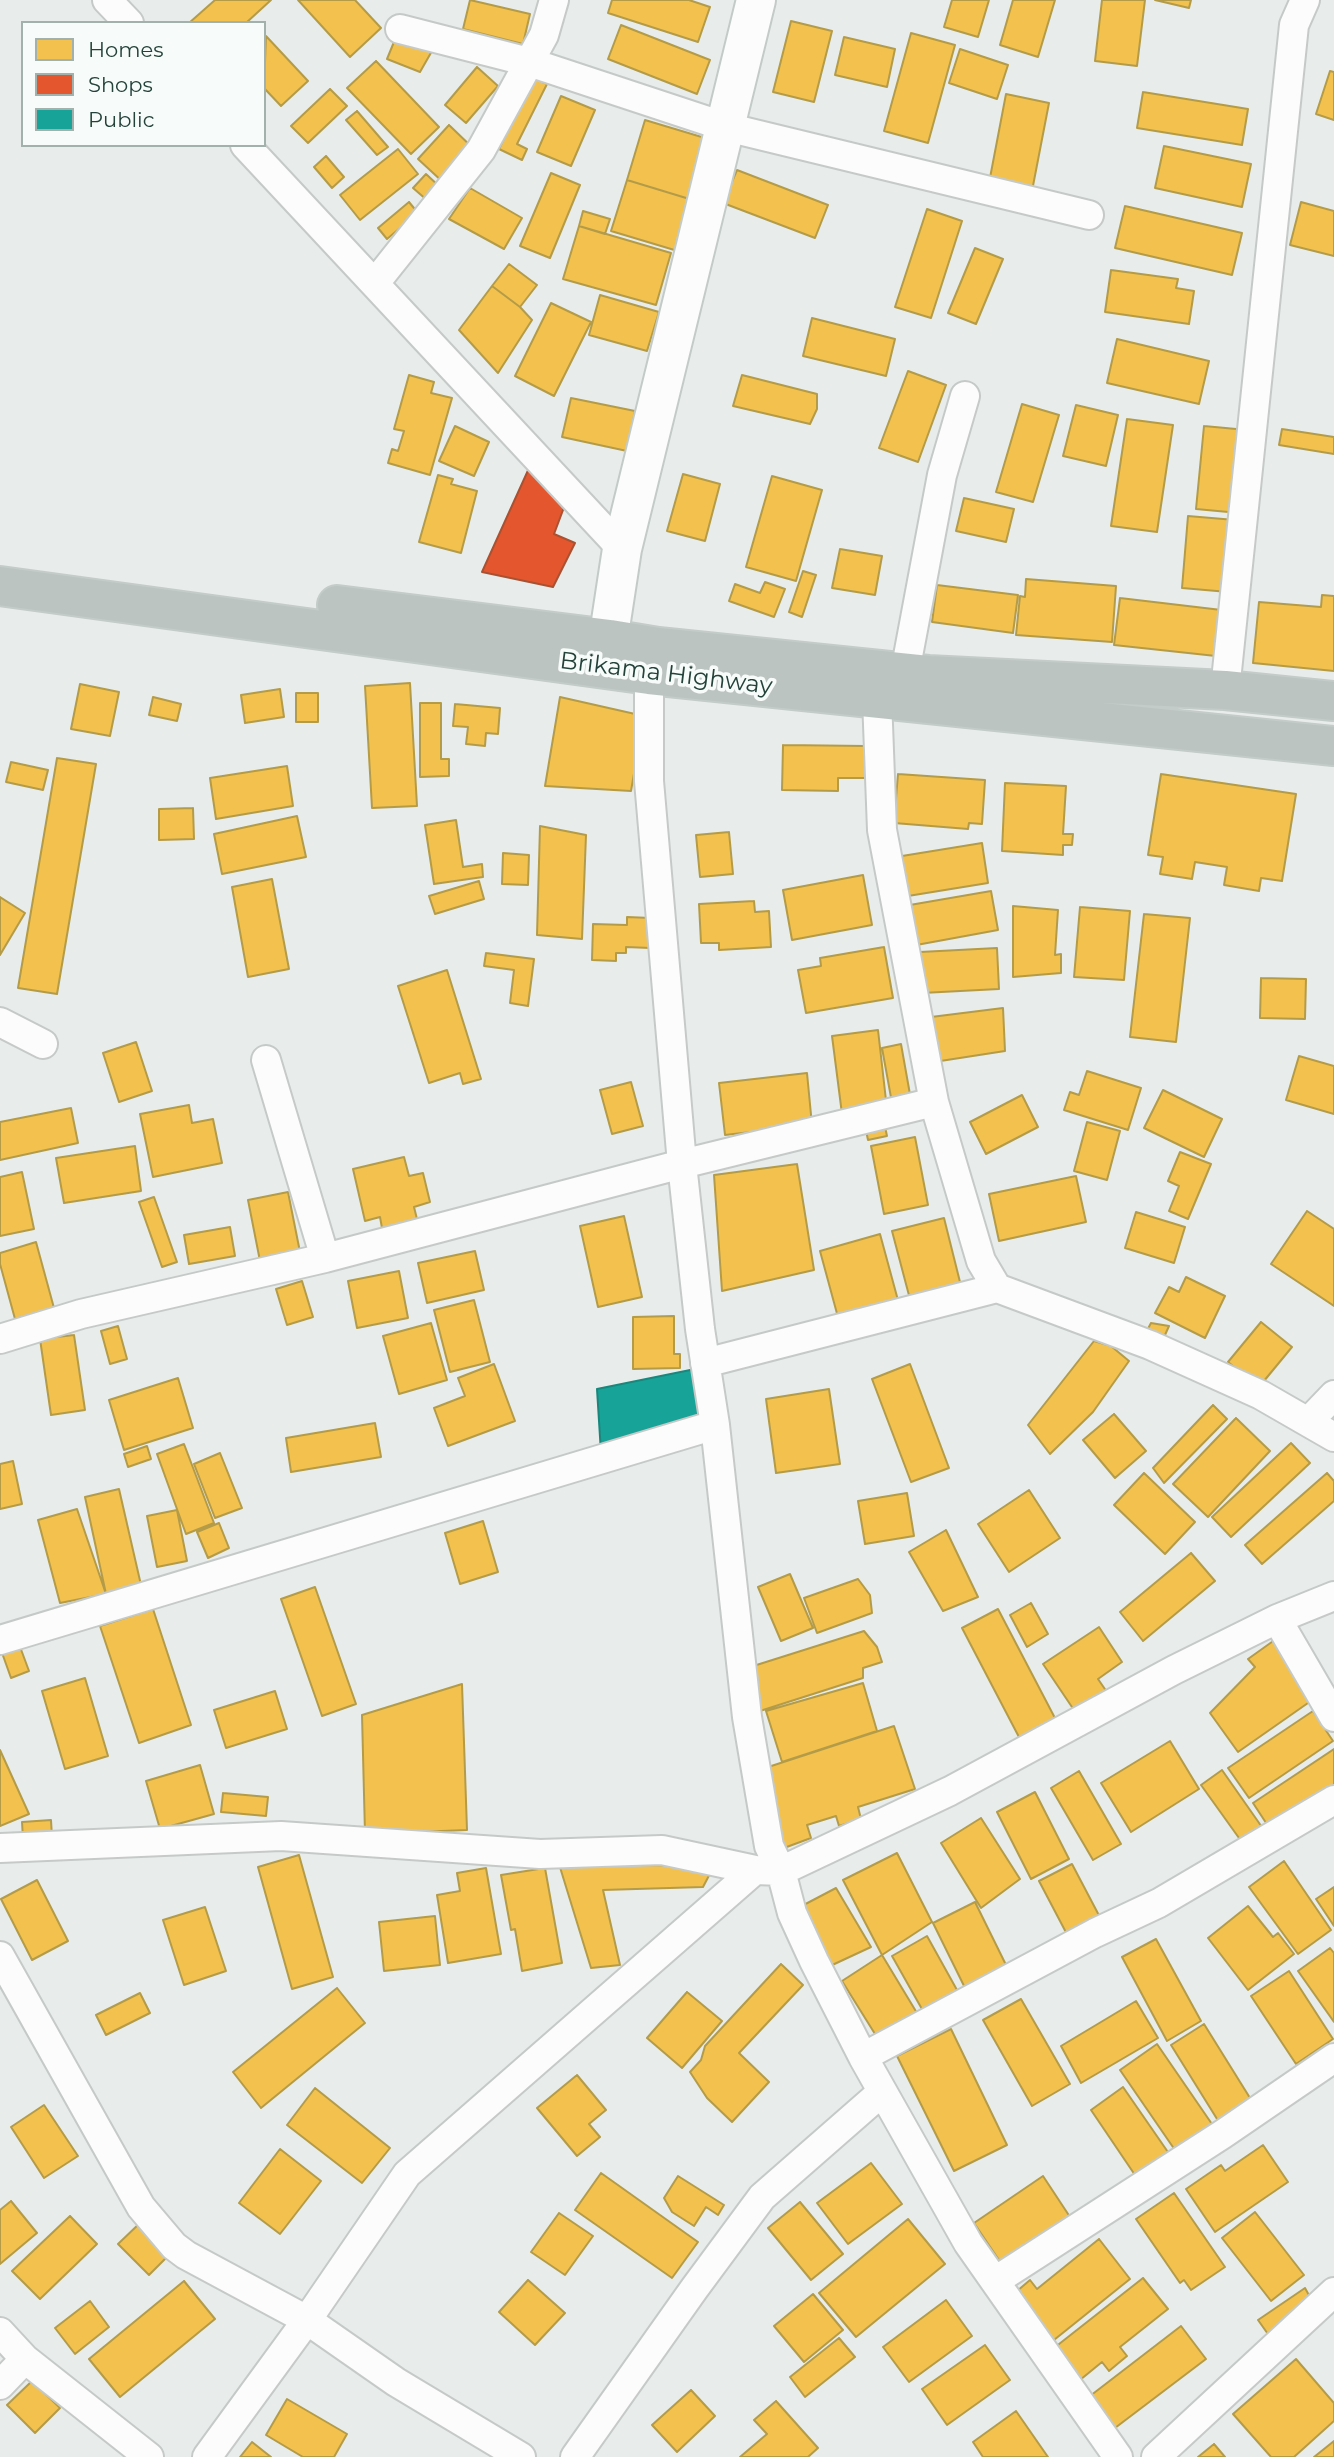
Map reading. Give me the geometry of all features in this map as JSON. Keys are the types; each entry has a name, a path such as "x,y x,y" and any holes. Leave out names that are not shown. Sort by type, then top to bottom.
{"highway":[{"name":"Brikama Highway","path":"0,561 607,653 877,698 1334,746"},
{"name":"Brikama Highway","path":"0,586 607,653"},
{"name":"Brikama Highway","path":"654,661 1225,690 1334,701"}],"street":[{"path":"107,0 127,21"},
{"path":"375,283 481,150 544,35 554,0"},
{"path":"607,653 622,550 755,0"},
{"path":"1225,690 1294,25 1304,0"},
{"path":"400,29 530,62 726,127 1089,215"},
{"path":"247,147 622,550"},
{"path":"905,673 942,475 965,396"},
{"path":"654,661 649,781 682,1164 705,1363 715,1425 747,1717 769,1846 768,1870 863,2057 968,2243 1118,2457"},
{"path":"877,698 882,830 934,1102 981,1261 998,1288"},
{"path":"0,1022 43,1044"},
{"path":"266,1060 325,1258"},
{"path":"0,1339 81,1314 325,1258 682,1164 934,1102"},
{"path":"705,1363 998,1288 1150,1345 1261,1395 1309,1420 1334,1437"},
{"path":"1309,1420 1334,1395"},
{"path":"0,1640 715,1425"},
{"path":"207,2457 307,2320 407,2174 768,1870 950,1791 1174,1670 1277,1619 1334,1596"},
{"path":"1277,1619 1334,1717"},
{"path":"863,2057 1095,1933 1159,1903 1334,1800"},
{"path":"0,1848 281,1836 540,1854 662,1850 768,1870"},
{"path":"0,1956 134,2195 174,2246 307,2320 396,2382 521,2457"},
{"path":"995,2281 1223,2133 1334,2057"},
{"path":"575,2457 762,2197 882,2092"},
{"path":"1156,2457 1334,2292"},
{"path":"0,2332 24,2359 149,2457"},
{"path":"0,2385 24,2359"}],"building: Homes":[{"path":"215,0 271,0 248,21 191,21"},
{"path":"298,0 355,0 381,28 350,57"},
{"path":"470,0 530,14 523,44 463,29"},
{"path":"612,0 689,0 710,7 698,42 608,13"},
{"path":"952,0 989,0 978,37 944,27"},
{"path":"1013,0 1055,0 1038,57 1000,45"},
{"path":"1102,0 1145,0 1137,66 1095,61"},
{"path":"1155,0 1191,0 1189,8"},
{"path":"791,21 832,31 814,102 773,92"},
{"path":"621,25 710,60 697,94 608,59"},
{"path":"911,33 955,45 928,143 884,131"},
{"path":"266,36 308,81 281,106 266,90"},
{"path":"396,37 432,51 420,72 387,59"},
{"path":"844,37 895,49 887,87 835,75"},
{"path":"960,49 1008,65 997,99 949,83"},
{"path":"376,61 439,127 411,154 347,88"},
{"path":"477,67 498,86 466,123 445,105"},
{"path":"1330,71 1334,72 1334,120 1316,114"},
{"path":"533,78 547,84 517,144 527,149 522,160 499,149"},
{"path":"330,89 347,106 308,143 291,126"},
{"path":"1143,92 1248,109 1242,145 1137,128"},
{"path":"1006,94 1049,103 1032,191 989,183"},
{"path":"561,96 595,110 571,166 537,152"},
{"path":"357,111 388,147 377,155 346,120"},
{"path":"645,120 715,141 696,201 627,180"},
{"path":"449,125 476,151 445,184 418,159"},
{"path":"1164,146 1251,164 1242,207 1155,188"},
{"path":"398,149 418,174 360,220 340,195"},
{"path":"326,156 344,177 332,188 314,167"},
{"path":"737,170 828,205 815,238 723,203"},
{"path":"551,173 580,185 550,258 520,246"},
{"path":"426,174 440,187 428,201 413,188"},
{"path":"627,180 696,201 681,252 611,231"},
{"path":"470,188 522,218 504,249 449,219"},
{"path":"409,202 418,213 387,239 378,228"},
{"path":"1301,202 1334,211 1334,256 1290,245"},
{"path":"1125,206 1242,233 1232,275 1115,248"},
{"path":"927,209 962,221 931,318 895,307"},
{"path":"583,211 610,219 605,234 579,226"},
{"path":"579,226 671,253 656,305 563,279"},
{"path":"975,248 1003,259 976,324 948,313"},
{"path":"509,264 537,285 520,307 492,286"},
{"path":"1111,270 1178,279 1176,288 1194,291 1189,324 1105,312"},
{"path":"492,286 520,307 532,320 498,373 459,330"},
{"path":"600,295 659,312 647,351 589,335"},
{"path":"551,303 591,322 554,396 515,376"},
{"path":"812,318 895,339 886,376 803,356"},
{"path":"1117,339 1209,361 1199,404 1107,383"},
{"path":"908,371 946,385 918,462 879,448"},
{"path":"409,375 434,382 431,393 452,398 430,475 388,463 392,449 398,451 404,431 394,429"},
{"path":"742,375 817,394 817,409 810,424 733,406"},
{"path":"571,398 635,411 627,451 562,437"},
{"path":"1022,404 1059,415 1033,502 996,492"},
{"path":"1076,405 1118,415 1106,466 1063,456"},
{"path":"1127,419 1173,425 1157,532 1111,526"},
{"path":"455,426 489,442 474,476 439,461"},
{"path":"1204,426 1247,430 1239,513 1196,509"},
{"path":"1282,429 1334,437 1334,454 1279,445"},
{"path":"683,474 720,484 705,541 667,531"},
{"path":"438,475 453,479 451,484 477,491 461,553 419,542"},
{"path":"772,476 822,490 796,581 746,567"},
{"path":"964,498 1014,509 1006,542 956,531"},
{"path":"1188,516 1235,520 1228,592 1182,588"},
{"path":"840,549 882,556 875,595 832,588"},
{"path":"803,571 816,575 802,617 789,612"},
{"path":"1026,579 1116,586 1112,642 1016,635 1020,596 1025,597"},
{"path":"765,582 785,589 774,617 729,601 735,584 760,593"},
{"path":"937,585 1018,595 1013,633 932,622"},
{"path":"1322,595 1334,596 1334,671 1253,663 1259,602 1321,607"},
{"path":"1120,598 1230,611 1225,657 1114,645"},
{"path":"410,683 417,806 372,808 365,686"},
{"path":"80,684 119,692 110,736 71,729"},
{"path":"280,689 284,717 245,723 241,695"},
{"path":"296,693 318,693 318,722 296,722"},
{"path":"153,697 181,704 177,721 149,715"},
{"path":"560,697 644,716 631,791 545,786"},
{"path":"420,703 441,703 441,759 449,759 449,776 420,777"},
{"path":"455,704 500,708 498,734 486,733 485,746 466,744 468,727 453,726"},
{"path":"783,745 866,746 865,778 838,778 838,791 782,790"},
{"path":"57,758 96,764 57,994 18,988"},
{"path":"11,762 48,770 43,790 6,782"},
{"path":"287,766 293,806 216,819 210,778"},
{"path":"898,774 985,780 982,824 969,823 968,829 894,823"},
{"path":"1161,774 1296,794 1282,881 1261,878 1259,891 1224,885 1227,867 1195,862 1192,879 1160,874 1163,857 1148,855"},
{"path":"1005,783 1066,786 1063,834 1073,834 1072,845 1063,845 1063,855 1002,851"},
{"path":"193,808 194,839 159,840 159,809"},
{"path":"297,816 306,857 222,874 214,834"},
{"path":"456,820 463,867 482,864 483,877 434,884 425,825"},
{"path":"540,826 586,835 582,939 537,935"},
{"path":"729,832 733,874 700,877 696,835"},
{"path":"982,843 988,883 908,896 902,856"},
{"path":"503,853 529,855 528,885 502,884"},
{"path":"863,875 872,925 792,940 783,890"},
{"path":"272,879 289,969 248,977 232,887"},
{"path":"479,881 484,899 435,914 429,896"},
{"path":"991,891 998,930 911,946 904,906"},
{"path":"0,897 25,913 0,955"},
{"path":"754,901 755,912 769,911 771,947 719,950 719,943 701,943 699,904"},
{"path":"1013,906 1058,910 1055,955 1061,954 1061,973 1013,977"},
{"path":"1080,907 1130,911 1124,980 1074,977"},
{"path":"1144,914 1190,918 1176,1042 1130,1037"},
{"path":"627,917 651,918 650,948 626,947 626,953 616,953 616,961 592,960 593,924 627,925"},
{"path":"884,947 893,998 806,1013 798,970 821,966 820,958"},
{"path":"997,948 999,989 922,993 920,952"},
{"path":"486,953 534,959 528,1006 510,1003 514,970 484,966"},
{"path":"447,970 481,1079 463,1084 460,1073 429,1083 398,986"},
{"path":"1261,978 1306,979 1305,1019 1260,1018"},
{"path":"1003,1008 1005,1051 934,1062 931,1017"},
{"path":"878,1030 887,1109 842,1114 832,1036"},
{"path":"136,1042 152,1091 119,1102 103,1053"},
{"path":"901,1044 911,1100 892,1103 882,1048"},
{"path":"1299,1056 1334,1066 1334,1114 1286,1100"},
{"path":"1087,1071 1141,1088 1128,1130 1064,1110 1070,1092 1079,1095"},
{"path":"807,1073 812,1125 725,1135 719,1083"},
{"path":"631,1082 643,1126 612,1134 600,1090"},
{"path":"1163,1090 1222,1119 1204,1157 1144,1128"},
{"path":"1022,1095 1038,1127 986,1154 970,1122"},
{"path":"189,1105 192,1123 213,1119 222,1163 153,1177 140,1114"},
{"path":"71,1108 78,1143 0,1160 0,1122"},
{"path":"884,1122 887,1136 868,1140 865,1126"},
{"path":"1087,1122 1120,1131 1107,1180 1074,1171"},
{"path":"915,1137 928,1205 884,1214 871,1146"},
{"path":"135,1146 141,1191 64,1203 56,1158"},
{"path":"1180,1152 1211,1164 1188,1219 1169,1211 1179,1186 1168,1181"},
{"path":"404,1157 409,1176 423,1173 430,1202 414,1207 417,1219 382,1228 380,1217 365,1221 353,1169"},
{"path":"797,1164 814,1270 722,1291 714,1175"},
{"path":"22,1172 34,1229 0,1236 0,1177"},
{"path":"1076,1176 1086,1222 999,1241 989,1194"},
{"path":"288,1192 300,1252 260,1261 248,1200"},
{"path":"154,1197 177,1262 162,1267 139,1202"},
{"path":"1307,1211 1334,1229 1334,1306 1271,1264"},
{"path":"1136,1212 1185,1227 1174,1263 1125,1248"},
{"path":"624,1216 642,1297 598,1307 580,1226"},
{"path":"944,1218 962,1290 911,1303 892,1231"},
{"path":"230,1227 235,1256 189,1264 184,1235"},
{"path":"880,1234 899,1304 839,1321 820,1251"},
{"path":"36,1242 54,1308 15,1319 0,1264 0,1253"},
{"path":"475,1251 484,1290 427,1303 418,1263"},
{"path":"399,1271 408,1318 357,1328 348,1281"},
{"path":"1186,1277 1225,1296 1205,1338 1155,1313 1169,1287 1179,1292"},
{"path":"302,1281 313,1317 287,1325 276,1289"},
{"path":"474,1300 490,1362 450,1372 434,1310"},
{"path":"674,1316 674,1354 680,1354 680,1368 633,1369 633,1317"},
{"path":"1261,1322 1292,1347 1259,1387 1228,1362"},
{"path":"431,1323 447,1380 399,1394 383,1336"},
{"path":"1151,1323 1169,1326 1161,1344 1144,1336"},
{"path":"118,1326 127,1359 110,1364 101,1331"},
{"path":"74,1335 85,1410 51,1415 40,1339"},
{"path":"1094,1341 1111,1346 1129,1361 1093,1412 1050,1454 1028,1425"},
{"path":"494,1364 515,1421 448,1446 434,1408 465,1396 458,1378"},
{"path":"910,1364 949,1468 911,1482 872,1379"},
{"path":"178,1378 193,1428 124,1450 109,1400"},
{"path":"829,1389 840,1464 776,1473 766,1399"},
{"path":"1213,1405 1227,1419 1164,1483 1153,1468"},
{"path":"1114,1414 1146,1451 1115,1478 1083,1440"},
{"path":"1236,1418 1270,1451 1208,1517 1173,1484"},
{"path":"375,1423 381,1457 291,1472 286,1438"},
{"path":"1291,1443 1310,1463 1231,1537 1212,1517"},
{"path":"184,1444 214,1523 186,1534 157,1454"},
{"path":"147,1446 151,1459 128,1467 124,1454"},
{"path":"220,1453 242,1508 215,1518 194,1464"},
{"path":"13,1461 22,1504 0,1509 0,1464"},
{"path":"1144,1473 1195,1522 1165,1554 1114,1505"},
{"path":"1327,1473 1334,1481 1334,1501 1262,1564 1245,1545"},
{"path":"119,1489 141,1585 106,1594 85,1497"},
{"path":"1029,1490 1060,1538 1009,1572 978,1524"},
{"path":"907,1493 914,1536 865,1544 858,1501"},
{"path":"77,1509 106,1594 60,1603 38,1520"},
{"path":"177,1510 187,1561 157,1567 147,1516"},
{"path":"483,1521 498,1572 460,1584 445,1533"},
{"path":"219,1523 229,1548 208,1558 197,1532"},
{"path":"946,1530 978,1597 943,1611 909,1552"},
{"path":"1191,1553 1215,1581 1143,1641 1120,1612"},
{"path":"790,1574 813,1628 781,1641 758,1587"},
{"path":"858,1579 870,1595 872,1613 817,1633 804,1598"},
{"path":"315,1587 356,1704 322,1716 281,1599"},
{"path":"1031,1603 1048,1634 1027,1647 1010,1615"},
{"path":"153,1609 191,1725 139,1743 100,1626"},
{"path":"998,1609 1056,1720 1020,1739 962,1628"},
{"path":"1099,1627 1122,1662 1098,1679 1109,1695 1078,1716 1043,1664"},
{"path":"864,1631 877,1647 882,1662 863,1668 863,1678 760,1711 747,1668"},
{"path":"1276,1639 1318,1696 1238,1752 1210,1713 1255,1667 1248,1659"},
{"path":"19,1644 29,1671 11,1678 1,1650"},
{"path":"85,1678 108,1756 65,1769 42,1691"},
{"path":"863,1683 877,1731 782,1762 766,1711"},
{"path":"462,1684 467,1830 365,1834 362,1715"},
{"path":"275,1691 287,1729 226,1748 214,1710"},
{"path":"1313,1711 1333,1741 1249,1798 1228,1768"},
{"path":"894,1726 915,1789 858,1807 861,1819 839,1826 836,1816 807,1825 811,1838 784,1848 759,1770"},
{"path":"1170,1741 1199,1789 1131,1832 1101,1783"},
{"path":"1334,1749 1334,1790 1272,1832 1253,1803"},
{"path":"0,1750 29,1814 0,1826"},
{"path":"200,1765 214,1814 160,1829 146,1781"},
{"path":"1222,1770 1264,1830 1244,1845 1201,1785"},
{"path":"1079,1771 1121,1844 1093,1860 1051,1788"},
{"path":"1035,1792 1069,1859 1031,1879 997,1812"},
{"path":"223,1793 268,1797 266,1816 221,1812"},
{"path":"981,1818 1020,1879 981,1908 941,1843"},
{"path":"51,1820 52,1837 23,1839 22,1822"},
{"path":"897,1853 932,1922 882,1955 843,1880"},
{"path":"299,1855 333,1977 292,1989 258,1867"},
{"path":"1284,1861 1331,1930 1298,1954 1249,1887"},
{"path":"559,1864 714,1866 703,1887 603,1890 620,1965 591,1968"},
{"path":"1072,1864 1103,1923 1070,1940 1039,1881"},
{"path":"486,1868 501,1954 448,1963 437,1895 460,1891 457,1873"},
{"path":"545,1868 562,1963 522,1971 515,1929 511,1930 501,1875"},
{"path":"37,1880 68,1941 32,1960 1,1899"},
{"path":"1334,1887 1334,1926 1316,1899"},
{"path":"836,1888 871,1947 828,1967 796,1909"},
{"path":"975,1902 1010,1973 968,1994 933,1923"},
{"path":"1248,1906 1273,1937 1278,1933 1294,1954 1248,1990 1208,1938"},
{"path":"205,1907 226,1971 184,1985 163,1920"},
{"path":"435,1916 440,1965 384,1971 379,1922"},
{"path":"927,1936 962,1999 927,2018 892,1956"},
{"path":"1156,1939 1201,2021 1167,2041 1122,1957"},
{"path":"1330,1948 1334,1953 1334,2022 1298,1971"},
{"path":"882,1955 920,2018 880,2042 842,1981"},
{"path":"781,1964 803,1985 739,2053 769,2082 732,2122 707,2098 690,2072 701,2060 705,2046"},
{"path":"1289,1971 1333,2039 1296,2064 1251,1996"},
{"path":"337,1988 365,2023 261,2108 233,2072"},
{"path":"687,1992 722,2021 682,2068 647,2038"},
{"path":"140,1993 150,2013 106,2035 96,2015"},
{"path":"1021,1999 1070,2084 1032,2106 983,2020"},
{"path":"1136,2001 1158,2038 1081,2083 1061,2046"},
{"path":"1204,2024 1255,2106 1222,2127 1171,2045"},
{"path":"951,2029 1007,2145 954,2171 897,2056"},
{"path":"1157,2044 1214,2127 1177,2153 1120,2070"},
{"path":"577,2075 606,2110 589,2124 600,2137 577,2156 537,2108"},
{"path":"1123,2087 1170,2155 1137,2178 1091,2110"},
{"path":"315,2088 390,2148 362,2183 287,2125"},
{"path":"44,2105 78,2156 44,2178 11,2127"},
{"path":"1263,2145 1288,2182 1215,2232 1186,2189 1221,2165 1225,2171"},
{"path":"280,2149 321,2181 280,2234 239,2203"},
{"path":"871,2163 902,2204 848,2244 817,2203"},
{"path":"601,2173 698,2242 672,2278 575,2210"},
{"path":"678,2176 724,2205 718,2215 706,2207 694,2226 672,2212 664,2198"},
{"path":"1043,2176 1074,2223 1005,2269 974,2223"},
{"path":"1174,2193 1225,2267 1191,2290 1184,2280 1180,2283 1136,2219"},
{"path":"11,2201 37,2233 0,2264 0,2210"},
{"path":"800,2202 843,2254 811,2280 768,2228"},
{"path":"1255,2212 1304,2275 1271,2301 1222,2238"},
{"path":"559,2213 593,2236 565,2275 531,2252"},
{"path":"70,2216 97,2244 40,2299 12,2271"},
{"path":"908,2219 945,2264 856,2337 819,2293"},
{"path":"141,2222 172,2252 149,2275 118,2244"},
{"path":"1099,2239 1130,2279 1049,2344 1010,2297 1030,2280 1037,2289"},
{"path":"1143,2278 1168,2309 1120,2347 1127,2356 1109,2371 1102,2362 1080,2380 1054,2348"},
{"path":"528,2280 565,2313 535,2345 499,2312"},
{"path":"184,2281 215,2319 120,2397 89,2359"},
{"path":"1305,2288 1315,2306 1275,2344 1258,2320"},
{"path":"813,2294 843,2330 804,2362 774,2326"},
{"path":"946,2300 972,2336 909,2382 883,2347"},
{"path":"90,2301 109,2327 75,2354 55,2328"},
{"path":"1181,2326 1206,2359 1115,2428 1090,2396"},
{"path":"839,2338 855,2357 805,2397 790,2377"},
{"path":"985,2345 1010,2380 947,2425 922,2389"},
{"path":"1296,2359 1334,2403 1334,2421 1294,2457 1271,2457 1233,2414"},
{"path":"32,2381 60,2408 35,2433 7,2405"},
{"path":"691,2390 715,2416 677,2452 652,2425"},
{"path":"287,2399 347,2434 334,2457 303,2457 266,2435"},
{"path":"776,2401 818,2448 808,2457 740,2457 767,2434 754,2420"},
{"path":"1016,2411 1048,2457 983,2457 973,2442"},
{"path":"1334,2441 1334,2457 1314,2457"},
{"path":"252,2442 271,2457 240,2457"},
{"path":"1214,2444 1225,2457 1198,2457"}],"building: Shops":[{"path":"530,466 566,502 554,534 575,543 553,587 482,572"}],"building: Public":[{"path":"700,1368 705,1422 601,1453 597,1389"}]}
